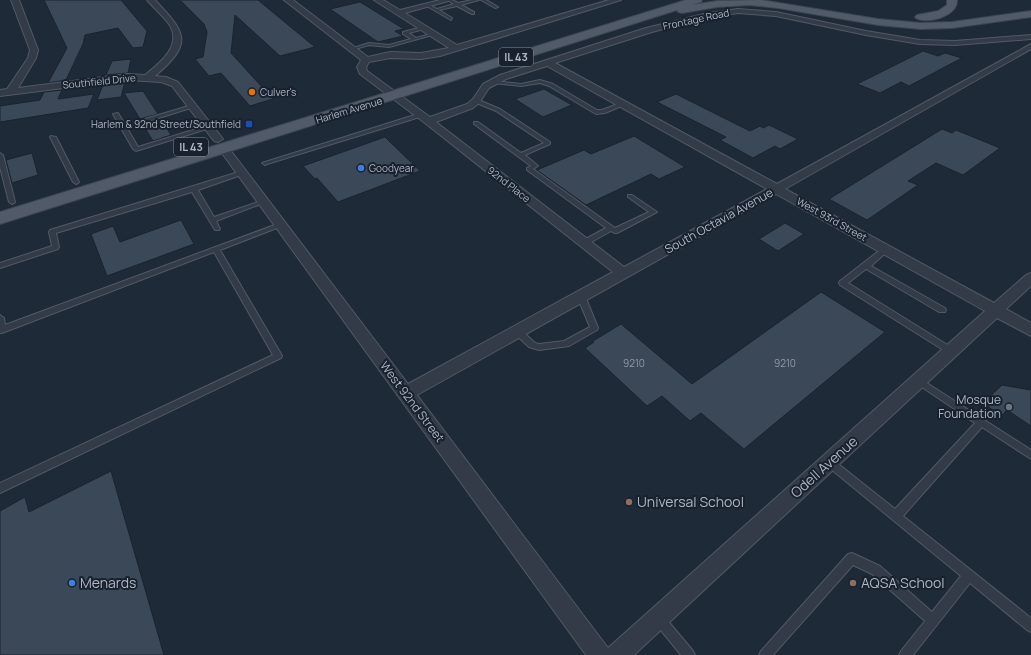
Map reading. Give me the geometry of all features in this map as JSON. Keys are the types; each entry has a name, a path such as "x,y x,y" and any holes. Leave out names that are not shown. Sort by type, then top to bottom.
{"main road":[{"name":"Harlem Avenue","path":"0,218 221,144 388,92 669,0"},
{"name":"Harlem Avenue","path":"388,92 638,19 697,0"},
{"path":"843,5 862,11 890,16 922,17 945,13 951,9 953,5 952,0"},
{"path":"638,19 702,6 743,2 778,5 878,22 921,26 952,25 1031,14"},
{"name":"Harlem Avenue","path":"6,204 76,182 221,144"}],"street":[{"path":"11,91 32,58 34,50 15,0"},
{"path":"148,77 157,71 174,50 178,37 175,29 151,0"},
{"path":"288,0 366,60 390,55 430,55 617,0"},
{"path":"378,0 456,48"},
{"path":"398,12 448,0"},
{"name":"Frontage Road","path":"425,118 462,110 476,101 486,86 493,82 548,63 649,30 708,16 738,11 776,14 866,33 920,42 955,43 1031,37"},
{"name":"South Octavia Avenue","path":"406,393 777,189 1031,46"},
{"name":"92nd Place","path":"366,60 361,68 363,72 425,118 623,273"},
{"name":"West 93rd Street","path":"548,63 1031,330"},
{"name":"Southfield Drive","path":"0,92 116,78 148,77 163,79 175,84 194,106 221,144"},
{"name":"West 92nd Street","path":"221,144 600,655"},
{"name":"Odell Avenue","path":"617,655 1031,278"}],"lane":[{"path":"448,0 473,13"},
{"path":"436,10 477,0"},
{"path":"483,0 496,7"},
{"path":"427,5 450,19"},
{"path":"415,39 405,33 423,28"},
{"path":"352,49 369,44 389,46 434,34"},
{"path":"493,82 521,85 540,81 551,85 596,112 603,112 623,104"},
{"path":"476,101 498,110 548,143 521,155"},
{"path":"124,127 194,106"},
{"path":"116,114 136,150 208,127"},
{"path":"265,163 425,118"},
{"path":"476,123 535,166 529,169 615,231 654,212 630,196"},
{"path":"53,137 76,182"},
{"path":"0,155 6,204"},
{"path":"0,266 56,247 52,232 242,173"},
{"path":"194,189 217,229"},
{"path":"212,220 263,202"},
{"path":"0,318 1,330 280,225"},
{"path":"584,243 612,228"},
{"path":"0,488 278,356 216,249"},
{"path":"886,249 843,283 951,351"},
{"path":"866,266 942,310"},
{"path":"518,332 532,344 539,347 566,344 594,328 581,296"},
{"path":"919,381 1031,455"},
{"path":"896,516 982,422"},
{"path":"829,462 1031,626"},
{"path":"765,655 852,558 876,570 933,620"},
{"path":"906,655 969,575"},
{"path":"658,618 689,655"}],"building":[{"path":"44,0 121,0 147,31 143,47 133,48 118,28 85,35 83,44 66,80 48,83 67,48"},
{"path":"180,0 258,0 315,47 280,56 235,15 231,53 273,99 250,106 221,73 209,76 195,59 203,57 207,32 204,24"},
{"path":"360,2 404,29 395,31 403,36 378,42 330,9"},
{"path":"923,51 938,56 945,53 962,58 909,86 901,82 880,93 857,84"},
{"path":"131,59 128,73 106,75 112,61"},
{"path":"125,82 121,97 97,100 103,85"},
{"path":"544,89 572,105 543,117 515,99"},
{"path":"62,90 58,99 94,94 88,108 0,122 0,106 40,100 44,92"},
{"path":"143,91 158,114 140,119 124,93"},
{"path":"676,94 750,131 760,126 763,128 769,125 798,139 780,149 775,146 753,158 720,140 726,137 657,102"},
{"path":"161,119 171,135 153,141 143,125"},
{"path":"942,129 952,133 956,130 1000,148 963,175 936,163 908,181 918,185 867,220 829,199"},
{"path":"634,136 685,167 659,179 651,174 586,205 537,170 584,150 591,154"},
{"name":"Goodyear","path":"385,137 420,171 338,202 317,178 315,179 303,166"},
{"path":"32,153 38,175 12,183 6,160"},
{"path":"181,220 194,244 107,276 91,234 113,226 120,242"},
{"path":"785,223 804,234 778,251 759,239"},
{"path":"821,292 885,332 744,449 701,413 690,421 662,396 647,406 585,348 594,342 593,341 621,324 692,384"},
{"name":"Mosque Foundation","path":"1002,385 1031,390 1031,426 1007,410 1001,416 983,403"},
{"name":"Menards","path":"111,471 164,655 0,655 0,511 25,497 29,512"}],"place":[{"name":"Culver's","path":"252,92"},
{"name":"Harlem & 92nd Street/Southfield","path":"249,124"},
{"name":"Goodyear","path":"361,168"},
{"name":"Mosque Foundation","path":"1009,407"},
{"name":"Universal School","path":"629,502"},
{"name":"Menards","path":"72,583"},
{"name":"AQSA School","path":"853,583"}]}
